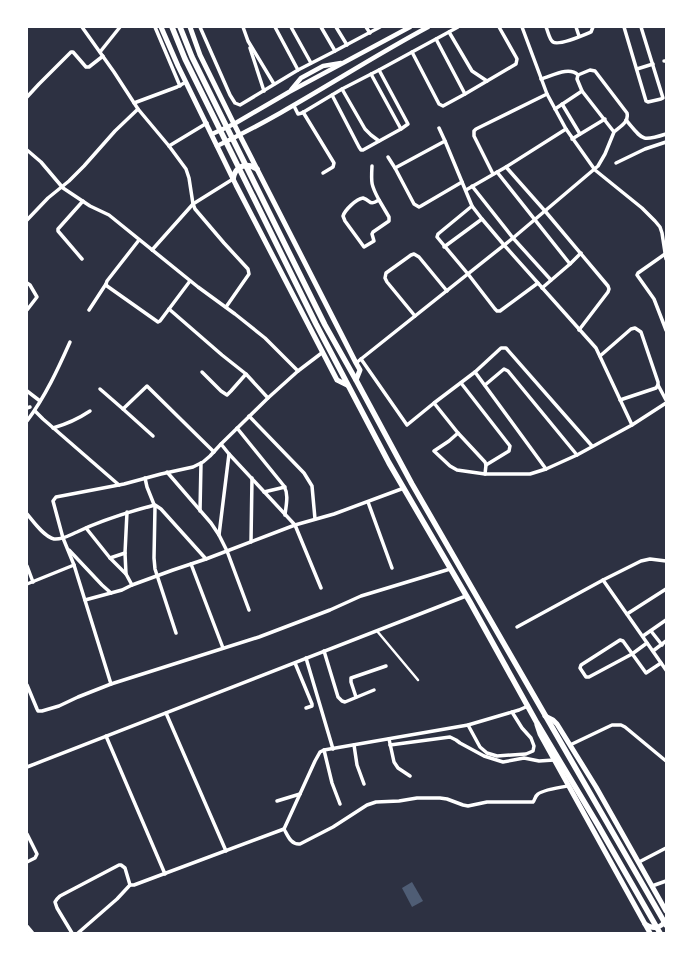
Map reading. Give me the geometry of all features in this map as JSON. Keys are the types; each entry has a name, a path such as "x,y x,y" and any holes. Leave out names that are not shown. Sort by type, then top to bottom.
{"main road":[{"path":"161,27 233,180 279,271 336,380 347,385"},
{"path":"172,27 185,59 306,304 389,463 537,723 660,933"},
{"path":"180,27 192,57 325,325 412,484 666,925"},
{"path":"190,27 200,55 234,124 359,361 360,370 356,380"},
{"path":"233,180 237,169 242,166 252,166 257,169"},
{"path":"545,716 558,724 596,787 666,910"},
{"path":"537,723 540,734 650,933"},
{"path":"644,923 654,928 665,923 666,920"}],"street":[{"path":"82,27 138,109 169,146 187,172 195,209 248,269 249,274 247,278 226,307"},
{"path":"100,52 120,27"},
{"path":"155,27 180,86"},
{"path":"200,27 230,95 235,103 240,105 298,70 335,52 380,27"},
{"path":"243,27 264,90"},
{"path":"275,27 298,70"},
{"path":"291,27 311,63"},
{"path":"321,27 335,52"},
{"path":"336,27 347,45"},
{"path":"366,27 370,33"},
{"path":"212,134 234,124 289,92 301,78 323,66 344,62 410,27"},
{"path":"217,146 294,106 428,27"},
{"path":"294,106 298,114 304,112 342,89 458,27"},
{"path":"412,52 440,105 442,106 516,64 516,57 499,27"},
{"path":"522,27 547,94 572,139 595,170 642,208 660,227 666,259"},
{"path":"546,27 551,40 555,43 591,32 593,27"},
{"path":"576,27 579,36"},
{"path":"624,27 646,101 648,102 663,98 641,27"},
{"path":"449,32 472,71 488,81"},
{"path":"436,39 465,94"},
{"path":"248,41 274,84"},
{"path":"27,97 71,52 73,52 86,67 103,56"},
{"path":"637,69 653,64"},
{"path":"332,95 360,149 363,150 408,125 379,70"},
{"path":"541,79 568,70 575,72 578,75"},
{"path":"578,75 590,70 595,71 627,113 628,117 624,124 614,132 605,154 595,170 513,238 359,361 407,425 434,402 475,372 501,348 506,348 592,446"},
{"path":"371,74 401,129"},
{"path":"578,75 577,78 582,91 614,132"},
{"path":"134,103 180,86 186,82"},
{"path":"342,89 365,129 379,141"},
{"path":"555,109 582,91"},
{"path":"493,174 474,136 476,129 547,94"},
{"path":"562,104 580,134"},
{"path":"27,220 48,198 69,181 84,166 138,109"},
{"path":"304,112 334,163 332,167 323,173"},
{"path":"572,139 605,119"},
{"path":"626,120 642,138 647,139 666,134"},
{"path":"169,146 207,124"},
{"path":"439,128 472,206 504,245 593,345 600,356 632,425"},
{"path":"466,190 566,129"},
{"path":"395,168 445,141"},
{"path":"616,163 645,149 666,142"},
{"path":"27,150 62,186 90,206 108,214 190,281 265,338 298,371"},
{"path":"388,157 414,204 418,207 462,182"},
{"path":"372,166 372,186 390,220 373,232 372,234 374,241 364,247 343,218 343,215 359,199 364,198 371,203 379,200"},
{"path":"506,167 545,210 606,283 609,289 579,330"},
{"path":"497,172 570,264"},
{"path":"152,250 193,204 233,180"},
{"path":"472,186 513,238 551,280"},
{"path":"82,258 58,231 58,229 83,201"},
{"path":"472,206 438,234 437,238 468,274 495,309 500,311 538,283"},
{"path":"444,247 482,218"},
{"path":"660,227 666,225"},
{"path":"89,310 107,281 139,240"},
{"path":"542,288 581,253"},
{"path":"415,316 387,282 385,278 386,273 414,254 419,257 447,291"},
{"path":"665,254 637,275 654,299 666,330"},
{"path":"27,279 28,284 37,297 27,310"},
{"path":"106,284 157,322 160,321 190,281"},
{"path":"169,309 246,374 268,398"},
{"path":"600,356 631,329 637,329 642,334 658,385 666,400"},
{"path":"27,420 35,411 70,342"},
{"path":"112,684 74,565 63,538 53,501 56,497 119,485 167,472 193,467 201,463 208,458 268,398 322,352"},
{"path":"485,385 504,369 508,371 577,454"},
{"path":"202,372 227,395 246,374"},
{"path":"475,372 546,469"},
{"path":"461,383 510,446 509,451 486,465"},
{"path":"620,400 656,388 658,385"},
{"path":"124,409 146,386 214,452"},
{"path":"100,389 124,409 152,436"},
{"path":"27,391 40,401"},
{"path":"434,402 458,433 485,462 485,474"},
{"path":"458,433 434,452 455,470 485,474 523,475 546,469 577,454 632,425 666,403"},
{"path":"35,411 119,485"},
{"path":"53,428 64,425 90,411"},
{"path":"249,416 304,473 312,486 315,519"},
{"path":"237,428 285,487 287,496 285,515"},
{"path":"221,444 285,515 296,525 321,588"},
{"path":"220,535 229,454"},
{"path":"200,511 201,463"},
{"path":"167,472 220,535 249,610"},
{"path":"145,478 147,487 155,505 155,569 176,634"},
{"path":"251,542 252,478"},
{"path":"264,492 285,487"},
{"path":"85,600 122,590 157,576 206,560 296,525 334,514 404,488"},
{"path":"368,502 392,568"},
{"path":"27,514 42,531 53,539 63,538 127,512 155,505 161,509 206,560"},
{"path":"126,574 127,512"},
{"path":"86,528 110,558 126,574 132,585"},
{"path":"67,548 111,593"},
{"path":"110,558 126,553"},
{"path":"517,627 603,580 644,560 654,559 666,561"},
{"path":"191,564 223,648"},
{"path":"27,584 74,565"},
{"path":"27,566 33,582"},
{"path":"27,685 28,691 38,711 40,712 59,706 112,684 258,637 330,610 361,596 450,569"},
{"path":"603,580 666,670"},
{"path":"627,614 666,589"},
{"path":"27,767 466,596"},
{"path":"643,636 666,620"},
{"path":"377,631 418,680"},
{"path":"651,631 662,645"},
{"path":"647,643 632,654 589,678 586,677 580,668 581,664 618,640 623,641 632,654 646,673 661,663"},
{"path":"653,651 666,641"},
{"path":"324,652 338,697 342,701 345,702 374,690"},
{"path":"306,658 333,749"},
{"path":"295,662 312,705 306,708"},
{"path":"356,697 351,678 386,666"},
{"path":"130,885 134,886 284,830 314,761 320,752 324,750 468,726 528,706"},
{"path":"468,726 480,747 487,753 497,756 526,754 533,751 534,746 530,738 512,712"},
{"path":"166,713 226,851"},
{"path":"570,745 612,725 621,725 666,761"},
{"path":"106,736 165,874"},
{"path":"390,745 450,737 484,756 503,762 524,758 540,761 554,760"},
{"path":"389,739 394,762 410,776"},
{"path":"354,745 357,765 364,784"},
{"path":"324,750 332,783 340,804"},
{"path":"284,830 293,843 300,844 333,827 367,805 376,802 399,801 417,798 447,799 465,806 487,802 532,802 535,801 537,795 542,792 568,786"},
{"path":"277,801 300,794"},
{"path":"27,834 37,854 35,858 27,862"},
{"path":"638,862 666,848"},
{"path":"72,933 55,902 60,896 119,865 125,868 130,885"},
{"path":"652,886 666,881"},
{"path":"78,933 117,899 130,885"},
{"path":"27,927 32,933"}],"water":[{"path":"412,882 423,901 412,907 402,888"}]}
